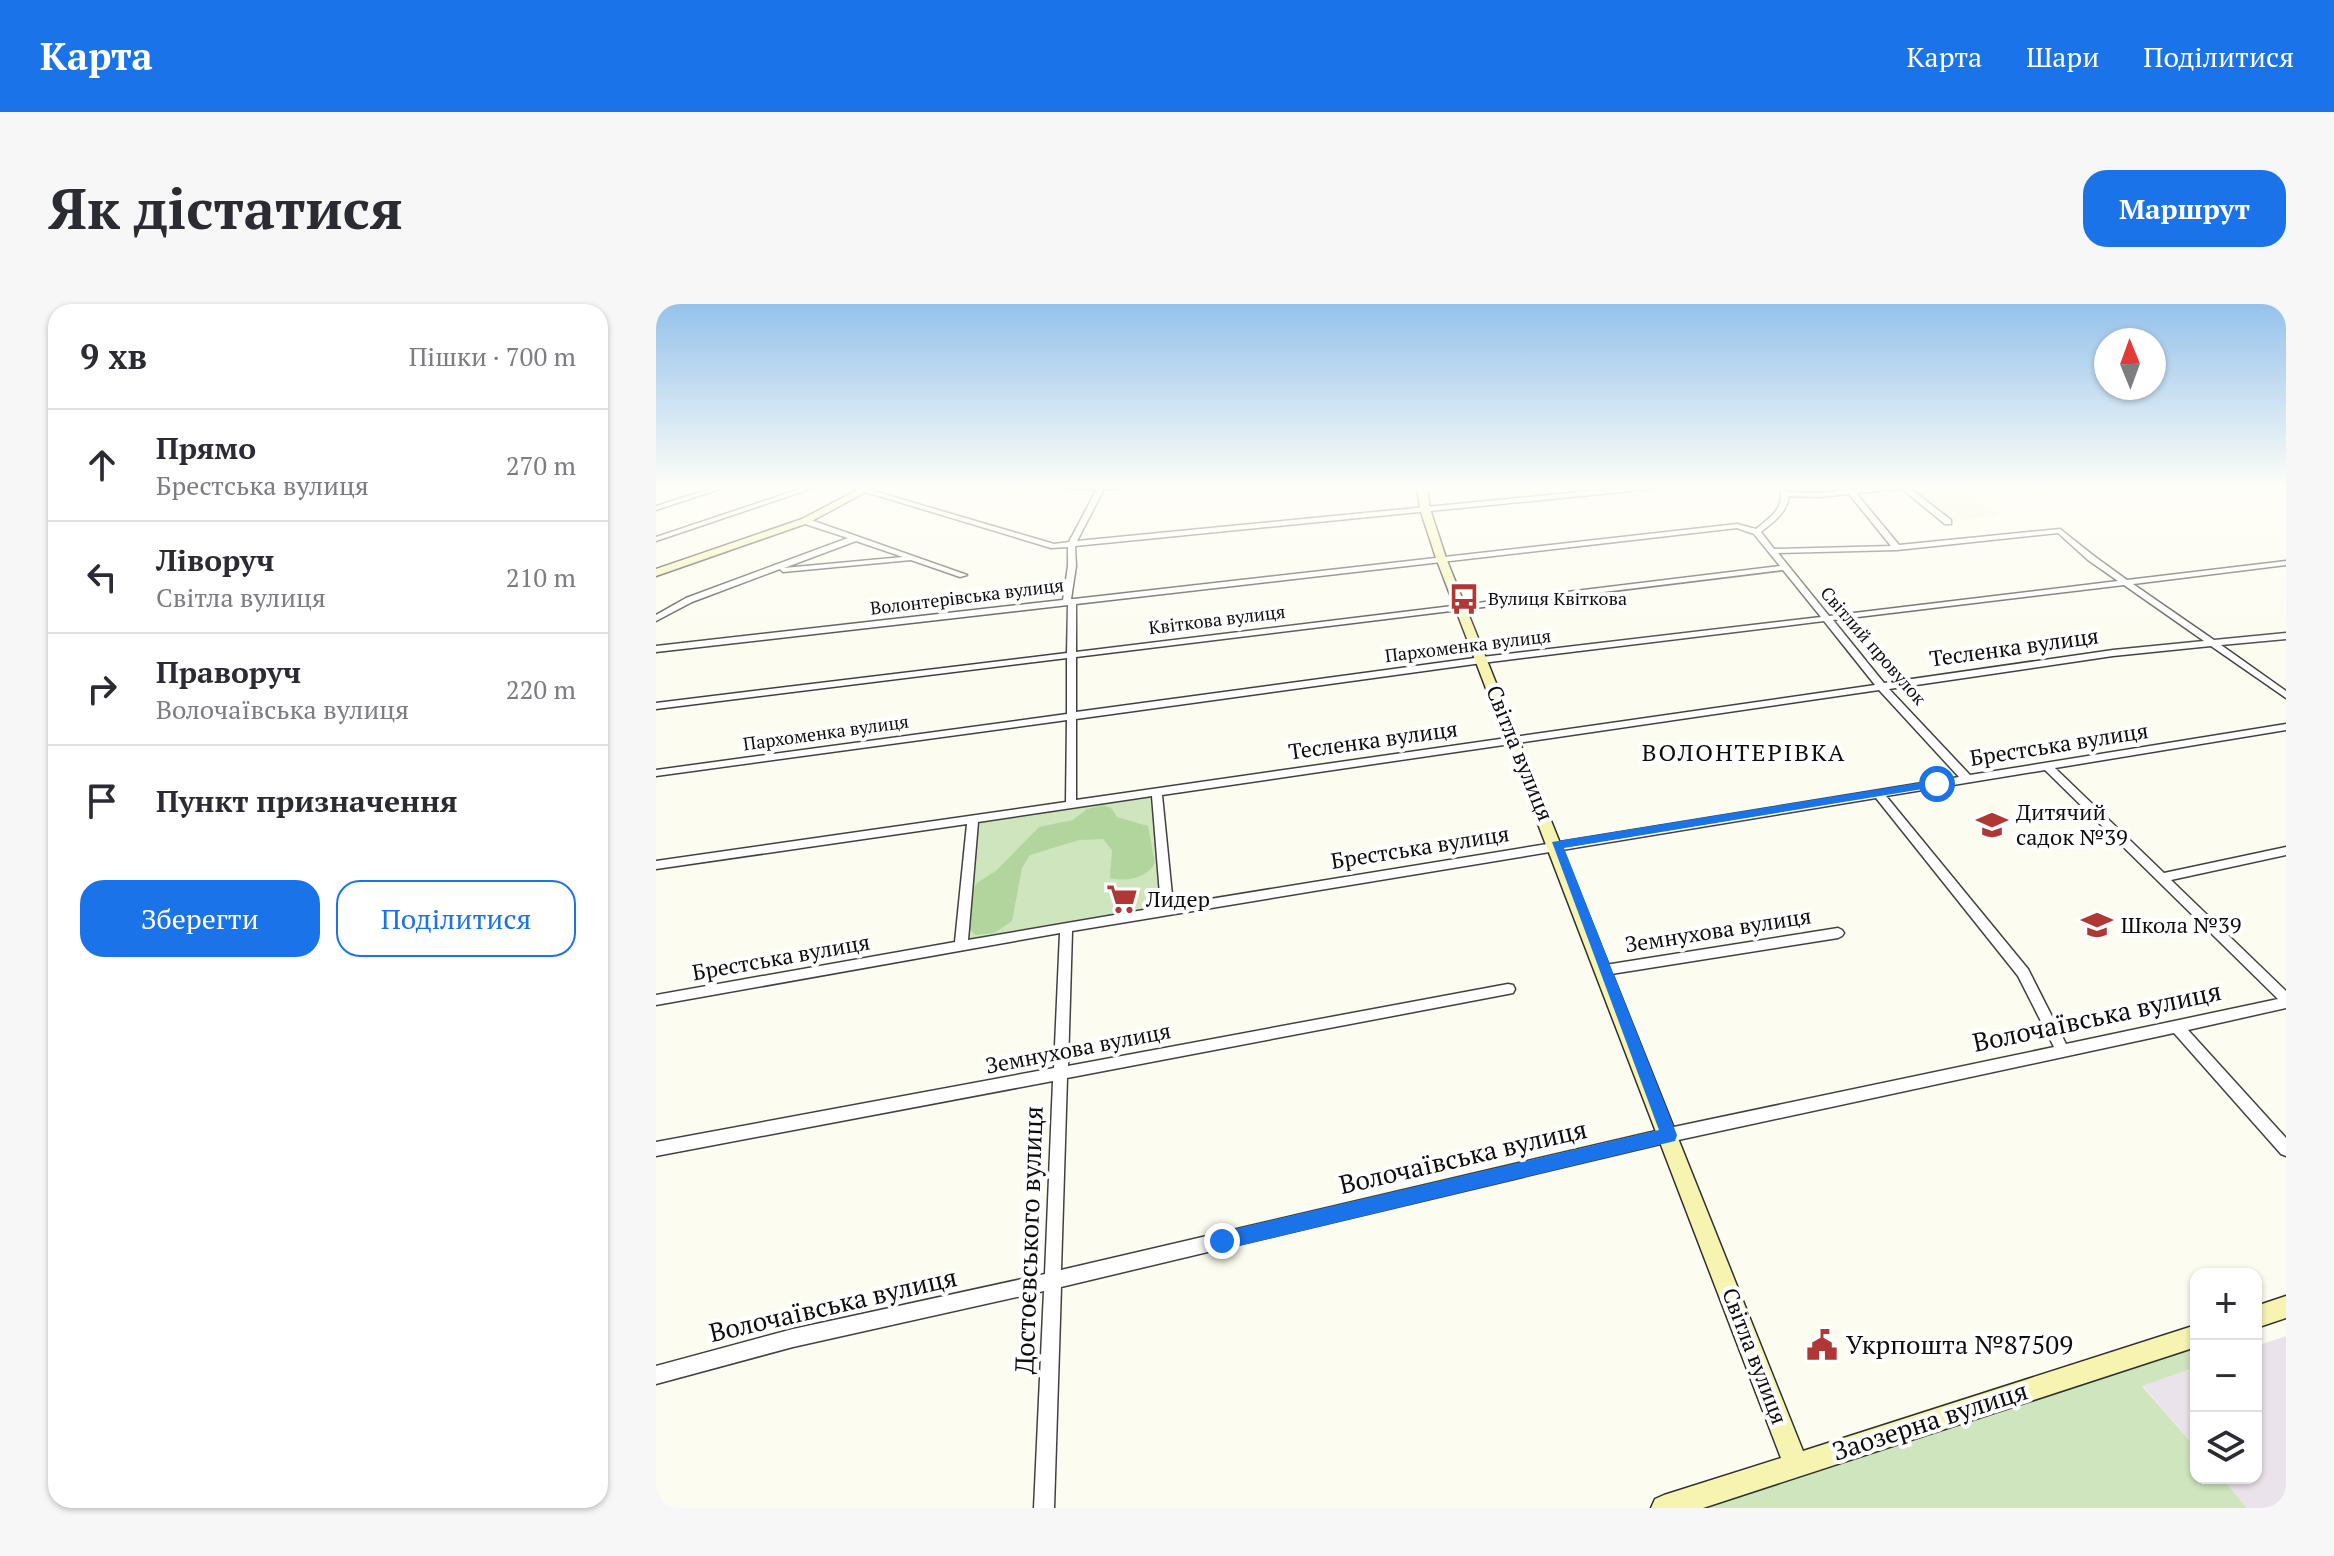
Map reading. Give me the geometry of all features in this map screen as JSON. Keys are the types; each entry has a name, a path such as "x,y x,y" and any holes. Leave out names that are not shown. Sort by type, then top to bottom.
{"street":[{"path":"656,573 741,543"},
{"path":"656,618 689,600 842,543"},
{"path":"871,543 963,575"},
{"path":"1037,543 1089,543"},
{"name":"Світла вулиця","path":"1436,543 1796,1464"},
{"name":"Волонтерівська вулиця","path":"656,649 1575,543"},
{"name":"Світлий провулок","path":"1765,543 1881,686 1967,779"},
{"path":"1893,543 1897,548"},
{"path":"1771,551 1897,548 1943,543"},
{"path":"2076,543 2286,695"},
{"path":"1071,545 1074,555 1068,578 1074,654 1071,805"},
{"path":"767,571 915,558"},
{"name":"Пархоменка вулиця","path":"656,773 1482,660 2286,563"},
{"name":"Квіткова вулиця","path":"656,706 1783,568"},
{"name":"Тесленка вулиця","path":"656,865 2113,653 2286,636"},
{"name":"Брестська вулиця","path":"656,1000 1167,910 2286,727"},
{"path":"2047,766 2286,1001"},
{"path":"1157,793 1167,910"},
{"path":"1878,793 2023,973 2063,1051"},
{"path":"961,945 973,820"},
{"path":"2162,878 2286,851"},
{"name":"Достоєвського вулиця","path":"1044,1508 1050,1281 1066,927"},
{"name":"Земнухова вулиця","path":"1605,970 1838,933"},
{"name":"Земнухова вулиця","path":"656,1149 1508,989"},
{"name":"Волочаївська вулиця","path":"656,1375 793,1338 1050,1281 1669,1135 2286,1001"},
{"path":"2177,1027 2286,1149"},
{"path":"2262,1315 2286,1307"},
{"name":"Заозерна вулиця","path":"1664,1508 2190,1338"}],"shaded area":[{"path":"2286,1336 2286,1508 2247,1508 2227,1484 2262,1484 2262,1344"},
{"path":"2190,1369 2190,1441 2142,1385"}],"green space":[{"path":"1155,794 1164,908 964,943 975,821"},
{"path":"1103,805 1111,808 1117,817 1148,826 1155,863 1151,868 1136,878 1110,878 1112,850 1103,839 1079,840 1030,855 1022,868 1012,921 994,933 975,935 969,928 972,890 977,883 997,870 1039,827 1073,820 1087,809"},
{"path":"2190,1338 2190,1369 2142,1386 2190,1441 2190,1484 2227,1484 2247,1508 1664,1508"}],"place":[{"name":"Вулиця Квіткова","path":"1464,599"},
{"name":"Дитячий садок №39","path":"1992,825"},
{"name":"Лидер","path":"1122,899"},
{"name":"Школа №39","path":"2097,925"},
{"name":"Укрпошта №87509","path":"1822,1345"}],"district":[{"name":"ВОЛОНТЕРІВКА","path":"1744,753"}],"route":[{"path":"1222,1241 1669,1135 1556,845 1937,784"}]}
